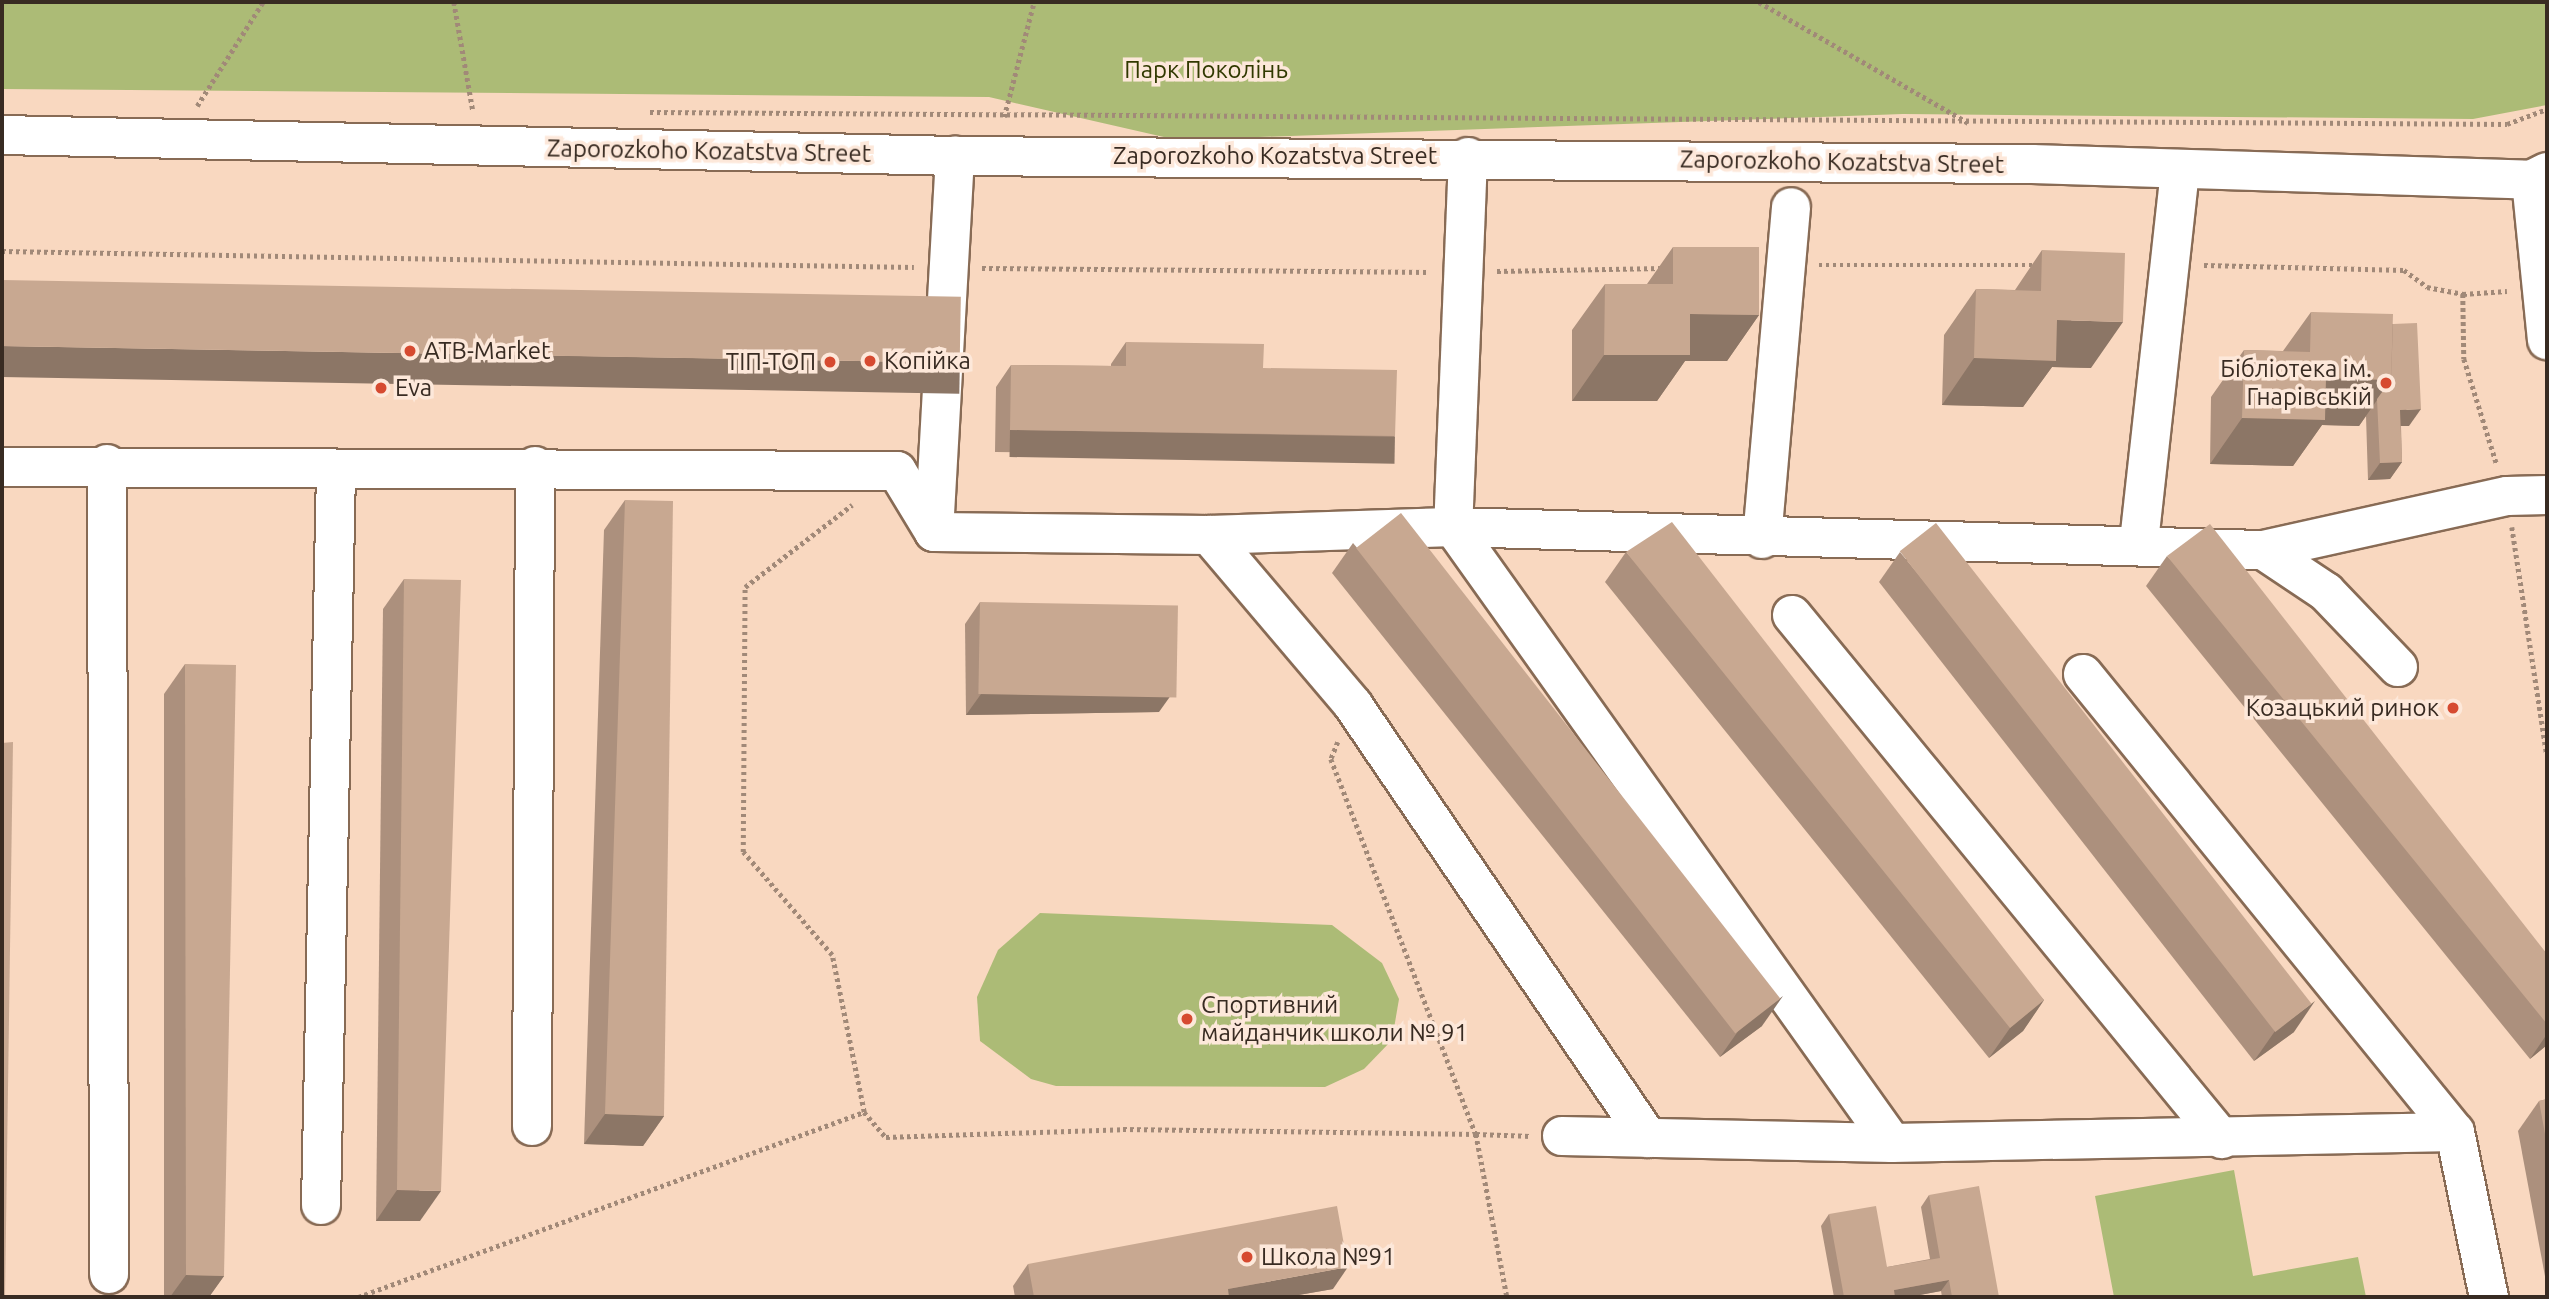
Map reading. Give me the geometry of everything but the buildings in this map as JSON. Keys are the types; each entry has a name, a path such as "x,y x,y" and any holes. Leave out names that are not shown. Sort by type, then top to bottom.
{"street":[{"name":"Zaporozkoho Kozatstva Street","path":"2,135 479,122 955,156 1468,157 2539,176"},
{"path":"934,531 946,267 955,156"},
{"path":"1468,157 1453,527 1892,1143"},
{"path":"2139,542 2165,264 2180,169"},
{"path":"2539,176 2547,340"},
{"path":"1762,539 1791,207"},
{"path":"2,467 107,464 336,469 535,466 897,471 934,531"},
{"path":"107,464 109,1274"},
{"path":"532,1126 535,466"},
{"path":"321,1205 336,469"},
{"path":"934,531 1209,535 1453,527 1762,539 2139,542 2263,550 2507,496 2547,495"},
{"path":"1209,535 1353,705 1648,1138"},
{"path":"2263,550 2326,592 2398,667"},
{"path":"1792,615 2222,1139"},
{"path":"2083,674 2455,1132 2489,1297"},
{"path":"1562,1136 1892,1143 2222,1139 2455,1132"}],"path":[{"path":"207,113 193,113 263,2"},
{"path":"454,2 479,122"},
{"path":"1004,117 1034,2"},
{"path":"1759,2 1981,131"},
{"path":"635,112 1970,124 2507,124 2547,109"},
{"path":"459,110 479,122"},
{"path":"2,251 946,267 1465,272 1667,268"},
{"path":"2165,264 2404,270 2427,287 2463,293 2511,290"},
{"path":"1788,265 2053,265"},
{"path":"897,471 745,587 743,852 832,955 864,1112 886,1137 1124,1129 1562,1136"},
{"path":"1353,705 1331,759 1476,1134 1507,1297"},
{"path":"361,1297 864,1112"}],"green space":[{"name":"Парк Поколінь","path":"2,2 2547,2 2547,105 2473,119 1903,114 1177,140 989,97 2,89"},
{"name":"Спортивний майданчик школи № 91","path":"1040,913 1332,925 1382,963 1399,999 1392,1040 1364,1069 1325,1087 1056,1086 1031,1079 980,1041 977,997 998,950"},
{"path":"2234,1170 2253,1276 2358,1257 2366,1297 2114,1297 2095,1196"}],"place":[{"name":"ATB-Market","path":"410,351"},
{"name":"Копійка","path":"870,361"},
{"name":"ТІП-ТОП","path":"830,362"},
{"name":"Бібліотека ім. Гнарівській","path":"2386,383"},
{"name":"Eva","path":"381,388"},
{"name":"Козацький ринок","path":"2453,708"},
{"name":"Спортивний майданчик школи № 91","path":"1187,1019"},
{"name":"Школа №91","path":"1247,1257"}]}
